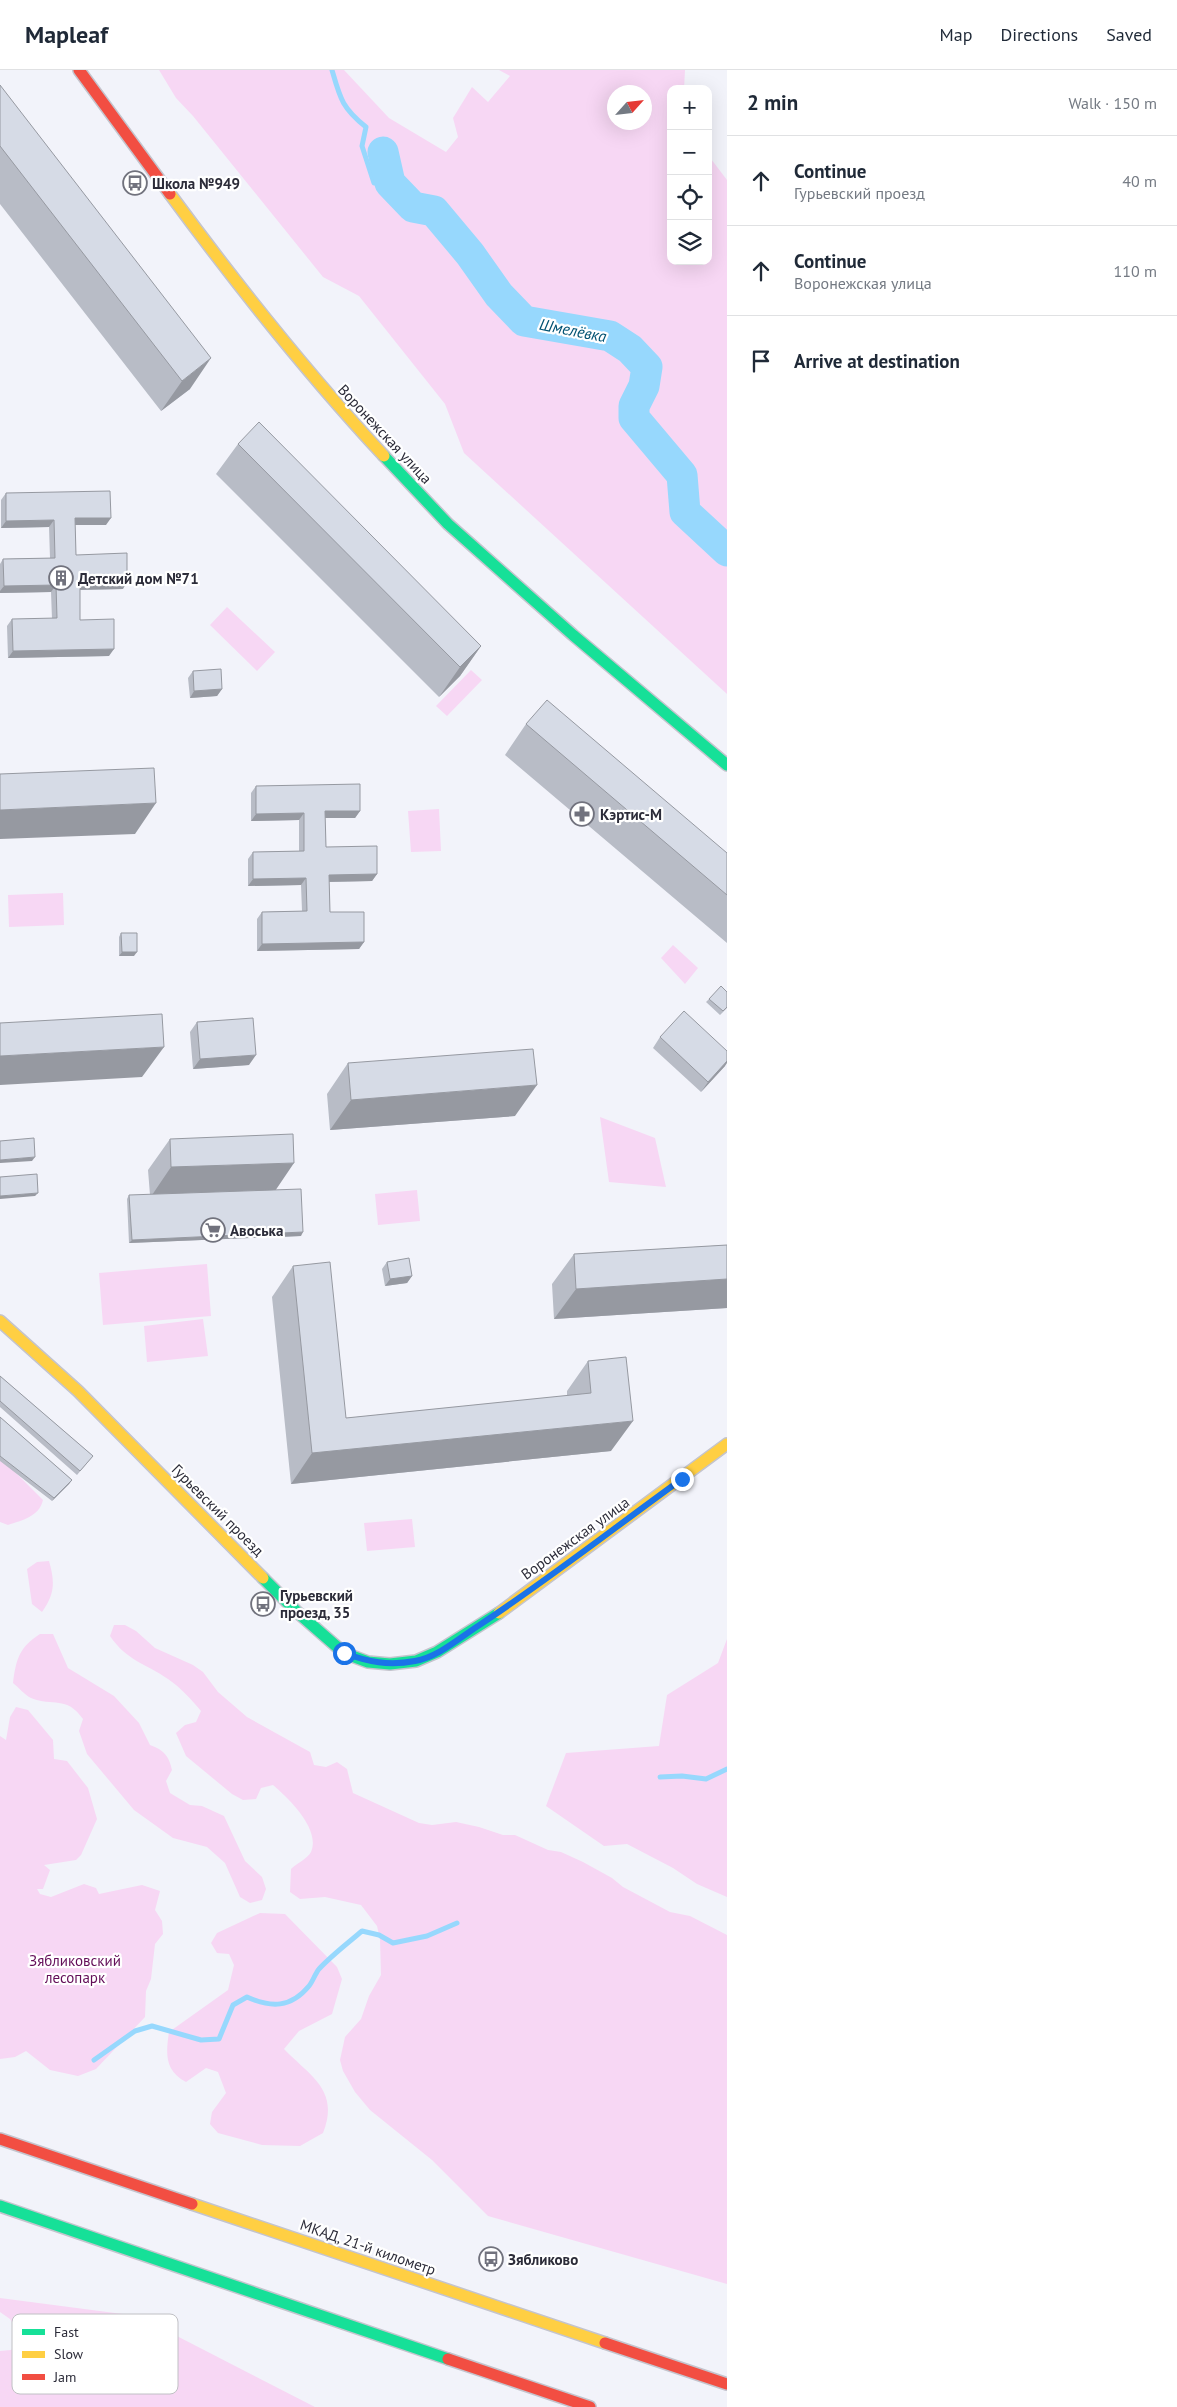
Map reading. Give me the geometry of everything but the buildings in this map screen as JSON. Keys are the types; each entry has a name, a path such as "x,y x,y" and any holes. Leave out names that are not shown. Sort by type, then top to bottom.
{"main road":[{"name":"Воронежская улица","path":"79,70 235,282 328,395 448,524 572,635 727,765"},
{"name":"Гурьевский проезд","path":"0,1321 78,1391 296,1611 344,1653 368,1662 390,1664 416,1661 437,1652"},
{"name":"Воронежская улица","path":"437,1652 506,1608 727,1444"},
{"name":"МКАД, 21-й километр","path":"0,2139 727,2384"},
{"path":"0,2206 590,2407"}],"green space":[{"path":"159,70 344,70 389,118 446,152 458,137 453,118 472,87 488,102 510,76 499,70 685,70 684,85 667,85 667,265 712,265 712,160 727,180 727,694 464,453 445,404 359,296 323,277 193,116 176,98"},
{"path":"227,607 275,652 257,671 210,625"},
{"path":"471,670 482,680 447,716 436,706"},
{"path":"439,809 441,851 411,852 408,811"},
{"path":"63,893 64,925 9,927 8,895"},
{"path":"673,945 698,968 685,984 661,958"},
{"path":"600,1117 655,1138 666,1187 609,1182"},
{"path":"417,1190 420,1221 378,1225 375,1194"},
{"path":"207,1264 211,1316 103,1325 99,1273"},
{"path":"203,1319 208,1356 147,1362 144,1326"},
{"path":"0,1447 4,1461 43,1500 41,1506 34,1514 8,1525 0,1522"},
{"path":"412,1519 415,1547 367,1551 364,1523"},
{"path":"49,1561 53,1588 42,1612 32,1604 27,1569 37,1562"},
{"path":"114,1625 125,1625 136,1631 155,1648 193,1665 203,1672 218,1692 247,1717 310,1752 314,1765 326,1767 337,1762 347,1769 353,1793 419,1823 432,1825 456,1822 503,1835 515,1835 548,1850 561,1852 583,1862 612,1878 623,1887 670,1912 690,1916 727,1935 727,2284 488,2216 432,2160 370,2110 355,2092 343,2071 340,2060 345,2037 361,2019 369,1996 381,1975 380,1939 377,1926 361,1905 325,1897 300,1899 290,1892 291,1869 311,1852 313,1843 307,1824 294,1806 273,1785 261,1788 256,1799 243,1800 232,1794 186,1756 176,1733 185,1725 196,1722 201,1711 173,1682 123,1651 110,1636"},
{"path":"40,1634 53,1634 68,1668 114,1696 139,1723 150,1745 165,1754 172,1770 166,1781 170,1793 190,1805 202,1806 224,1816 245,1861 262,1877 266,1889 262,1900 250,1903 240,1897 225,1863 207,1847 173,1838 134,1810 87,1754 79,1731 83,1719 77,1712 65,1704 39,1701 31,1698 13,1683 17,1661 23,1649"},
{"path":"727,1639 727,1897 697,1884 673,1868 627,1844 604,1846 546,1806 566,1753 659,1746 667,1695 718,1663"},
{"name":"Зябликовский лесопарк","path":"16,1707 28,1710 53,1740 54,1759 67,1761 88,1788 97,1819 81,1855 76,1860 44,1865 50,1870 43,1889 37,1889 40,1894 51,1897 84,1884 96,1888 99,1894 142,1885 160,1891 155,1910 162,1921 163,1934 155,1944 151,1979 146,1991 145,2017 96,2069 78,2076 50,2070 26,2051 15,2057 0,2059 0,1736 6,1740 10,1717"},
{"path":"260,1913 285,1914 337,1967 342,1979 332,2014 299,2031 284,2049 320,2085 328,2106 323,2133 300,2146 262,2145 218,2133 210,2124 212,2112 226,2093 218,2072 206,2068 186,2082 174,2072 168,2060 169,2032 228,1990 234,1965 229,1954 217,1953 211,1943 217,1933"},
{"path":"0,2298 123,2314 12,2314 12,2322 0,2312"},
{"path":"178,2337 315,2407 0,2407 0,2351 11,2350 12,2394 178,2394"}],"waterway":[{"path":"332,70 343,102 352,114 366,127 362,146 374,183 390,183"},
{"name":"Шмелёвка","path":"383,152 390,183 413,207 434,211 470,254 499,295 524,321 610,336 630,349 647,367 644,386 634,406 634,418 682,475 685,512 727,551"},
{"path":"660,1777 682,1776 706,1779 727,1769"},
{"path":"94,2060 135,2031 152,2026 201,2040 219,2039 233,2005 247,1997 272,2004 280,2004 295,1999 309,1986 324,1964 362,1931 379,1935 393,1943 427,1936 457,1923"}],"traffic: fast":[{"path":"384,456 448,524 573,635 727,765"},
{"path":"263,1578 296,1611 344,1653 368,1662 390,1664 416,1661 437,1652 499,1613"},
{"path":"0,2206 448,2359"}],"traffic: slow":[{"path":"170,194 273,328 355,425 384,456"},
{"path":"0,1321 78,1391 263,1578"},
{"path":"499,1613 727,1444"},
{"path":"192,2204 605,2343"}],"traffic: jam":[{"path":"79,70 170,194"},
{"path":"0,2139 192,2204"},
{"path":"605,2343 727,2384"},
{"path":"448,2359 590,2407"}],"place":[{"name":"Школа №949","path":"135,183"},
{"name":"Детский дом №71","path":"61,578"},
{"name":"Кэртис-М","path":"582,814"},
{"name":"Авоська","path":"213,1230"},
{"name":"Гурьевский проезд, 35","path":"263,1604"},
{"name":"Зябликово","path":"491,2259"}],"route":[{"path":"344,1653 368,1662 390,1664 416,1661 437,1652 506,1608 682,1479"}]}
